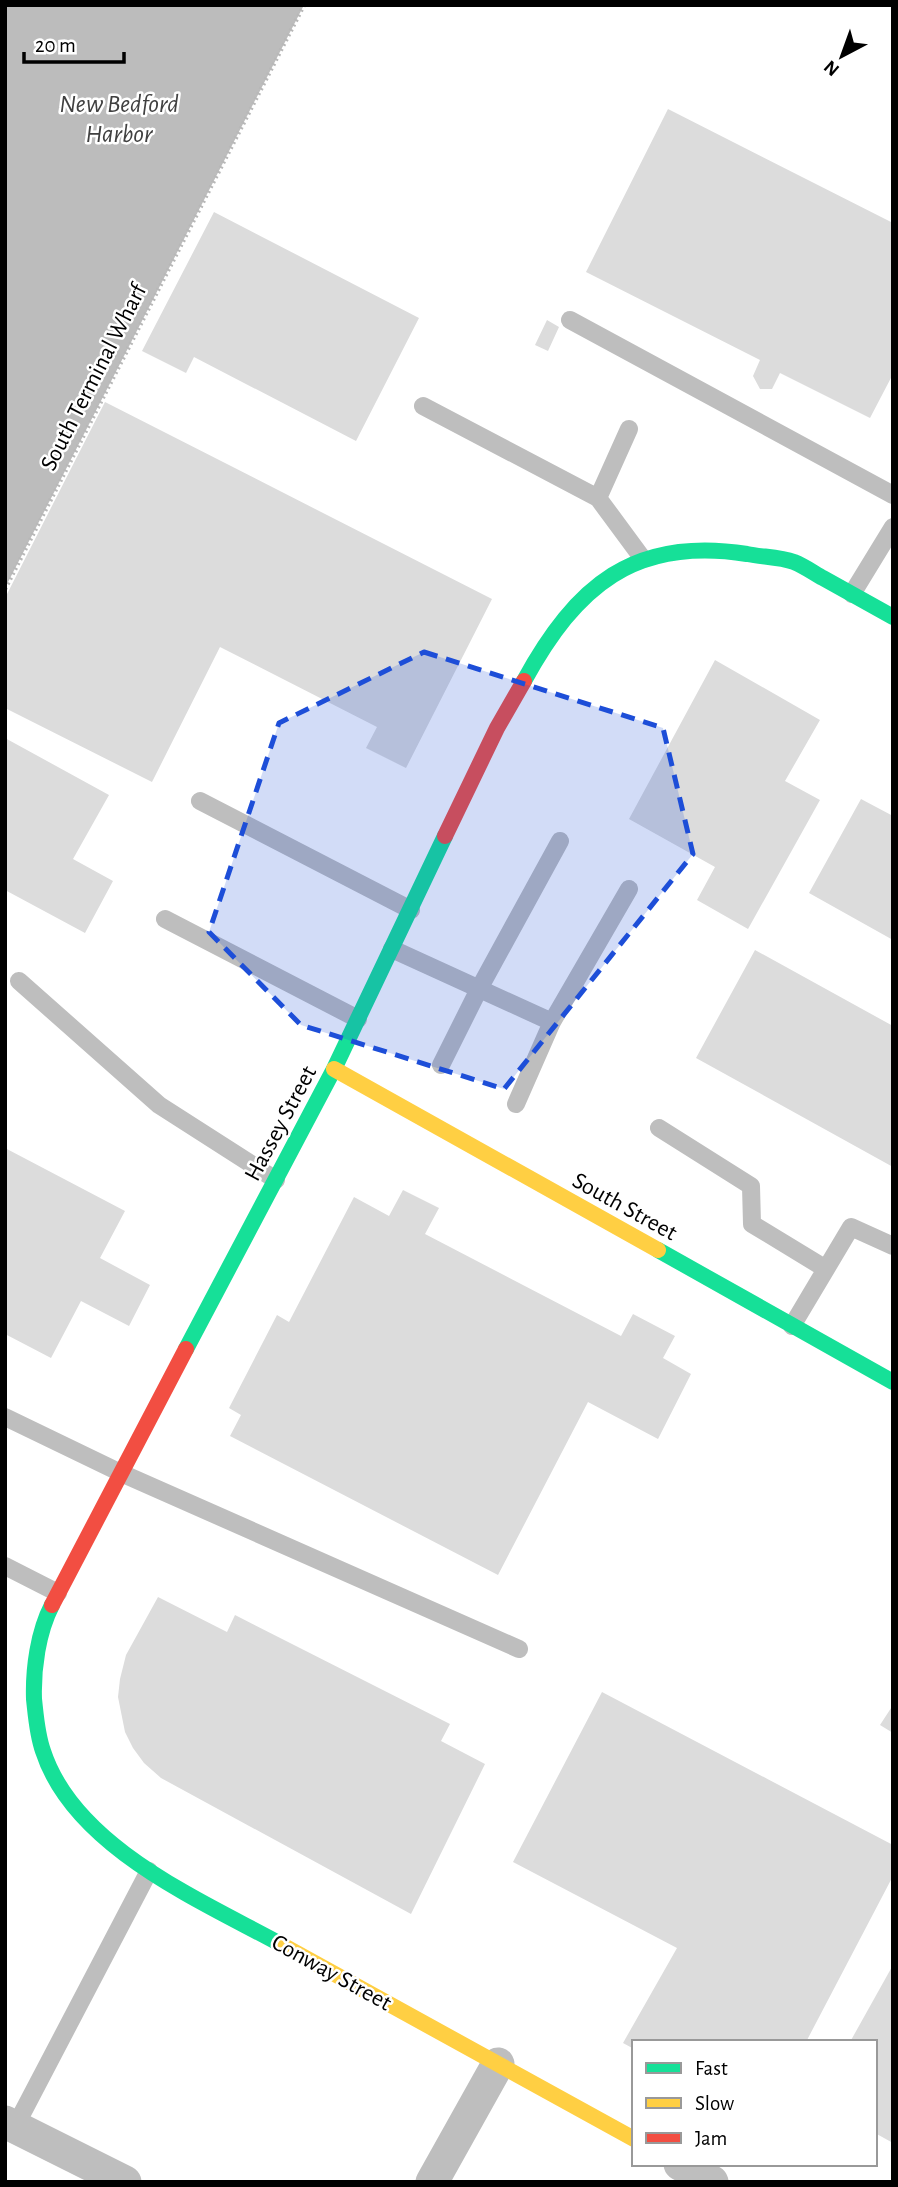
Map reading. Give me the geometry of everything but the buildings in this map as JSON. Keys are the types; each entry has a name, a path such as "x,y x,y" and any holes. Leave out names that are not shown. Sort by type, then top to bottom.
{"street":[{"name":"Hassey Street","path":"54,1776 38,1729 33,1695 45,1618 334,1069 497,728 542,646 571,610 617,572 643,559 672,552 713,549 794,562 893,617"},
{"name":"South Street","path":"334,1069 893,1382"},
{"name":"Conway Street","path":"54,1776 63,1794 83,1818 149,1871 632,2138"},
{"path":"432,2182 498,2064"},
{"path":"10,2125 125,2182"},
{"path":"684,2166 712,2182"}],"lane":[{"path":"570,320 893,495"},
{"path":"423,406 598,498 643,559"},
{"path":"598,498 629,429"},
{"path":"852,594 893,527"},
{"path":"200,801 411,910"},
{"path":"441,1065 560,841"},
{"path":"516,1104 552,1022 629,889"},
{"path":"165,919 358,1019"},
{"path":"392,949 552,1022"},
{"path":"19,981 159,1105 276,1180"},
{"path":"659,1128 751,1186 752,1224 826,1269"},
{"path":"792,1326 851,1227 893,1246"},
{"path":"6,1419 121,1473 519,1649"},
{"path":"5,1566 58,1593"},
{"path":"10,2125 149,1871"}],"path":[{"name":"South Terminal Wharf","path":"5,589 304,5"}],"highlighted area":[{"path":"424,652 663,728 693,854 504,1089 301,1025 209,932 279,723"}],"water":[{"name":"New Bedford Harbor","path":"5,5 304,5 5,588"}],"traffic: fast":[{"path":"524,681 565,619 588,594 613,575 640,561 672,553 707,550 789,560 893,617"},
{"path":"186,1349 334,1069 445,836"},
{"path":"658,1250 893,1382"},
{"path":"52,1605 37,1651 34,1699 41,1745 59,1785 82,1815 111,1843 143,1867 282,1945"}],"traffic: slow":[{"path":"334,1069 658,1250"},
{"path":"282,1945 632,2138"}],"traffic: jam":[{"path":"445,836 497,728 524,681"},
{"path":"52,1605 186,1349"}]}
